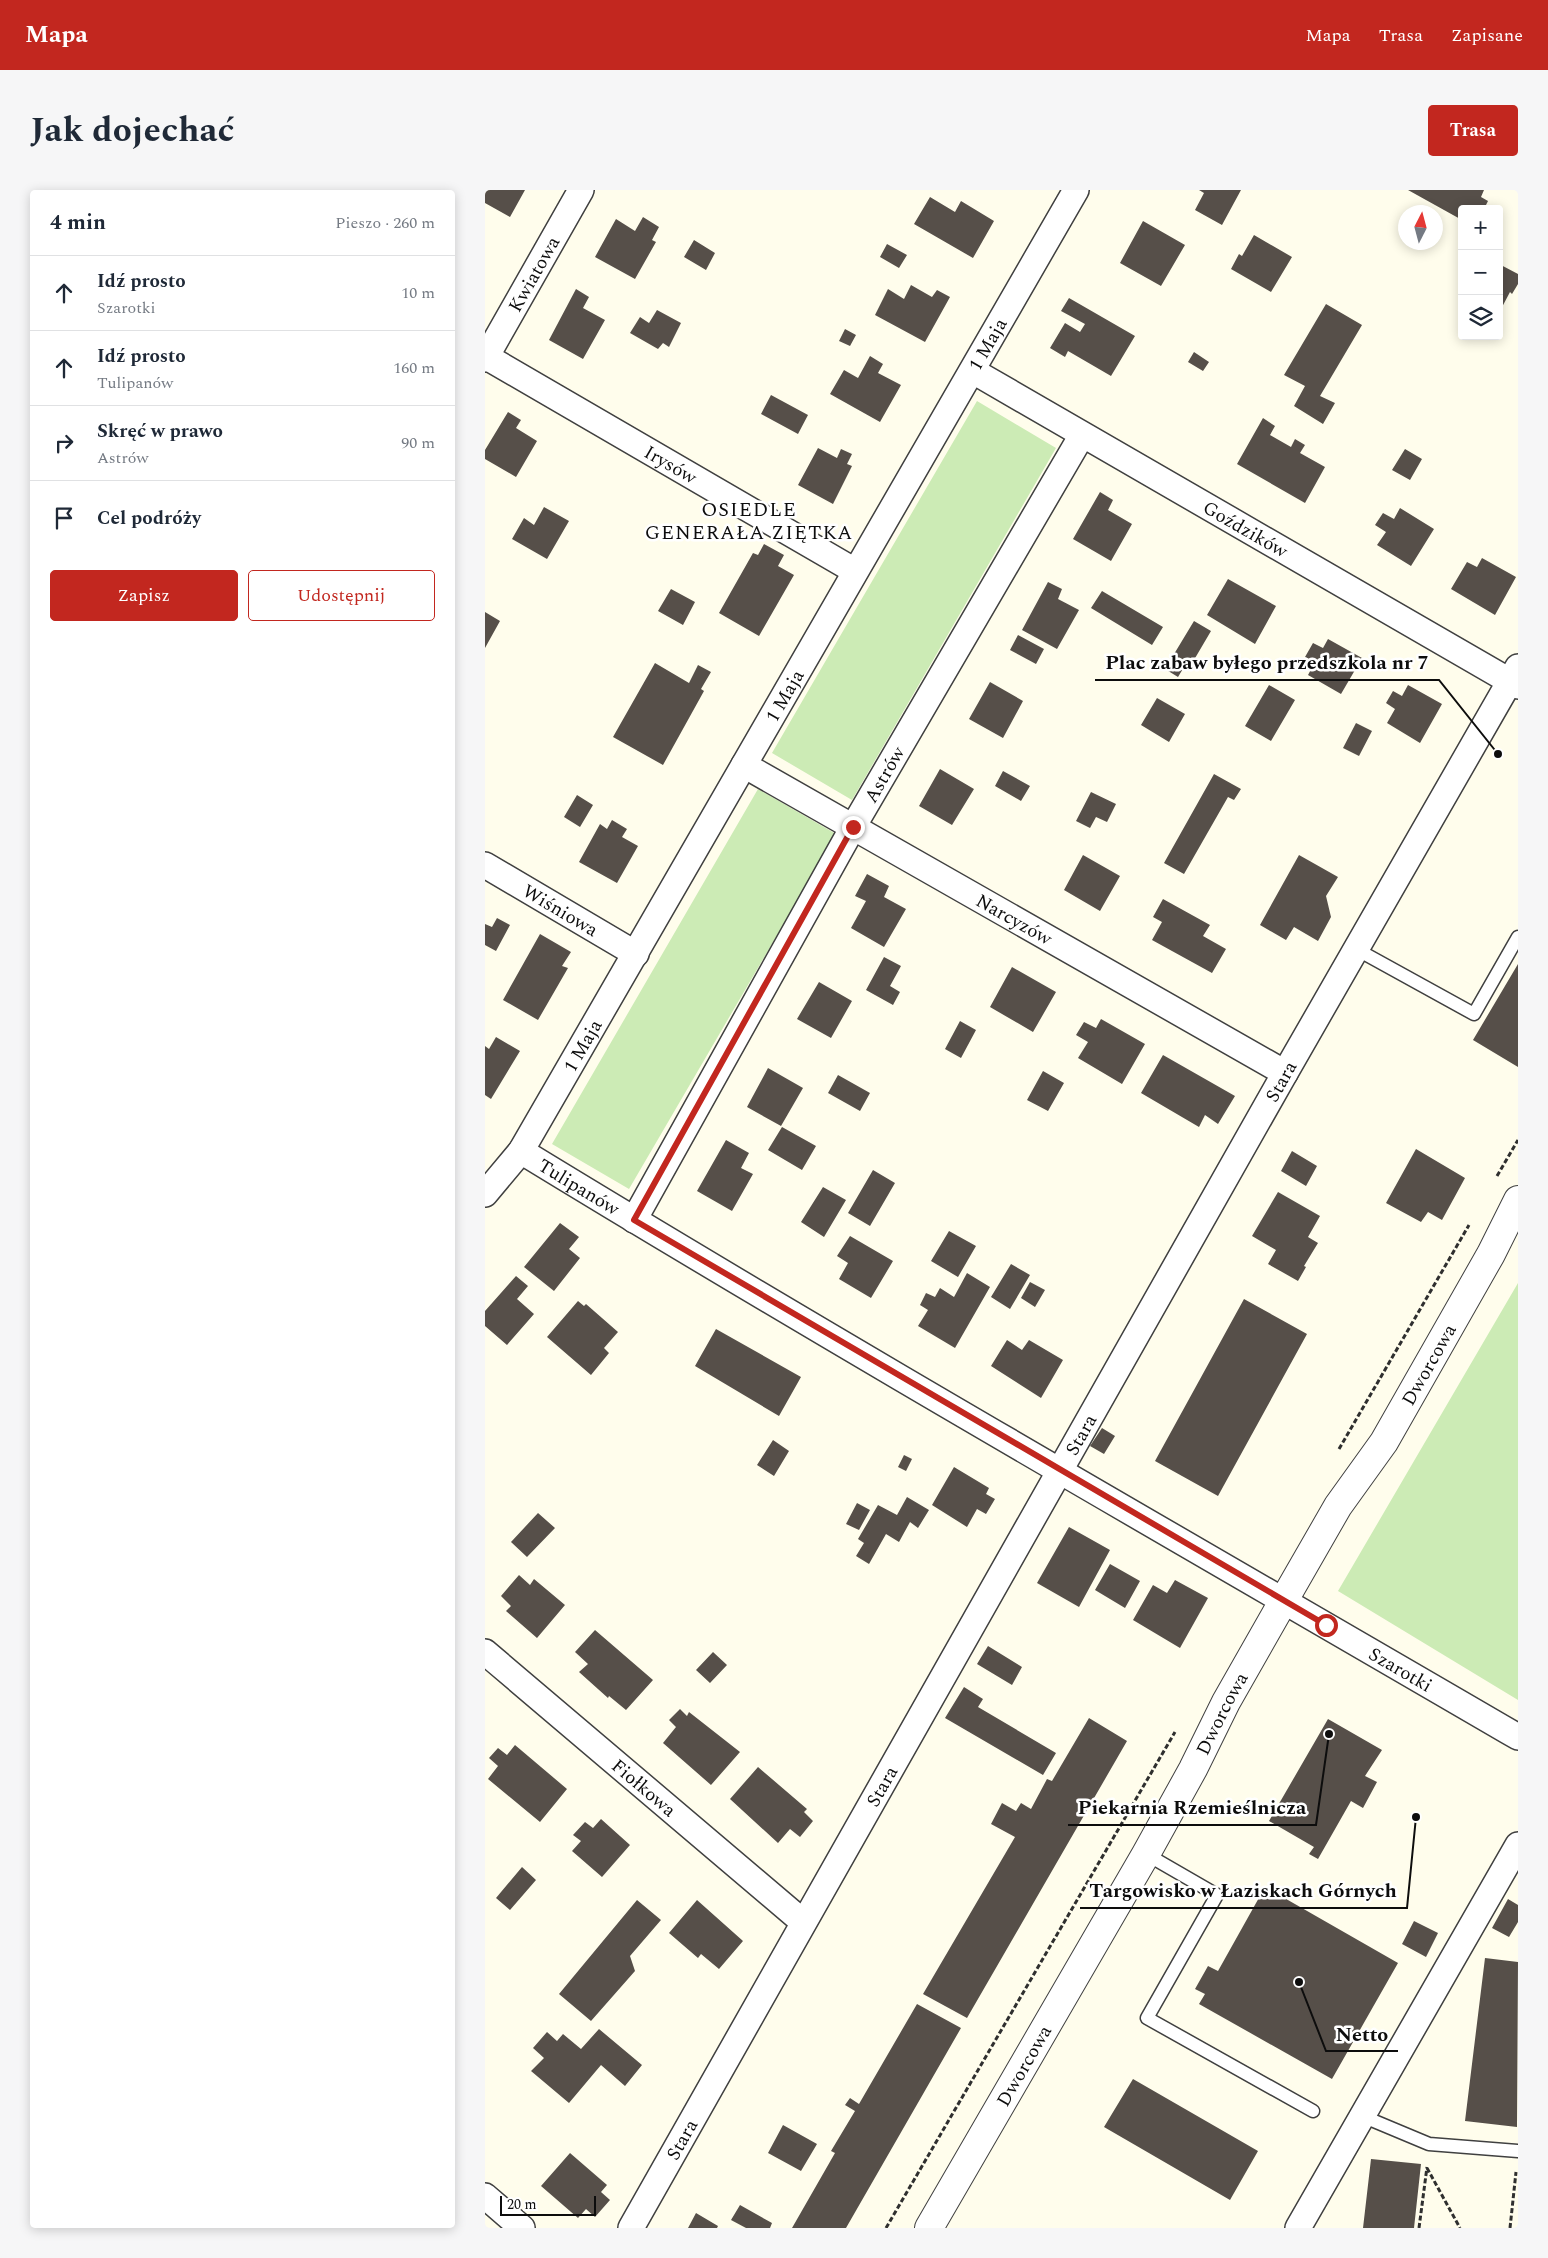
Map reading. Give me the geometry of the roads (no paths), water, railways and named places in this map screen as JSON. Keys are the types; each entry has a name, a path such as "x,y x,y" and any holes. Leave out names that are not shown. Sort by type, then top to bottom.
{"street":[{"name":"Kwiatowa","path":"485,357 581,190"},
{"name":"1 Maja","path":"485,1194 521,1151 1076,190"},
{"name":"Irysów","path":"485,357 855,571"},
{"name":"Goździków","path":"973,371 1082,435 1515,678"},
{"name":"Astrów","path":"634,1220 853,827 1082,435"},
{"name":"Stara","path":"631,2228 1285,1073 1515,678"},
{"name":"Narcyzów","path":"744,765 1285,1073"},
{"name":"Wiśniowa","path":"485,864 636,954"},
{"name":"Tulipanów","path":"521,1151 634,1220 1284,1600"},
{"name":"Dworcowa","path":"929,2228 1146,1854 1193,1769 1226,1702 1284,1600 1338,1506 1383,1442 1491,1254 1518,1200"},
{"name":"Szarotki","path":"1284,1600 1518,1737"},
{"name":"Fiołkowa","path":"485,1652 803,1922"},
{"path":"1298,2228 1518,1845"},
{"path":"485,2196 522,2228"}],"lane":[{"path":"1356,949 1474,1014 1518,937"},
{"path":"1146,1854 1217,1896 1147,2018 1313,2110"},
{"path":"1362,2116 1429,2144 1518,2152"}],"place":[{"name":"Plac zabaw byłego przedszkola nr 7","path":"1498,754"},
{"name":"Piekarnia Rzemieślnicza","path":"1329,1734"},
{"name":"Targowisko w Łaziskach Górnych","path":"1416,1817"},
{"name":"Netto","path":"1299,1982"}],"district":[{"name":"OSIEDLE GENERAŁA ZIĘTKA","path":"749,520"}]}
